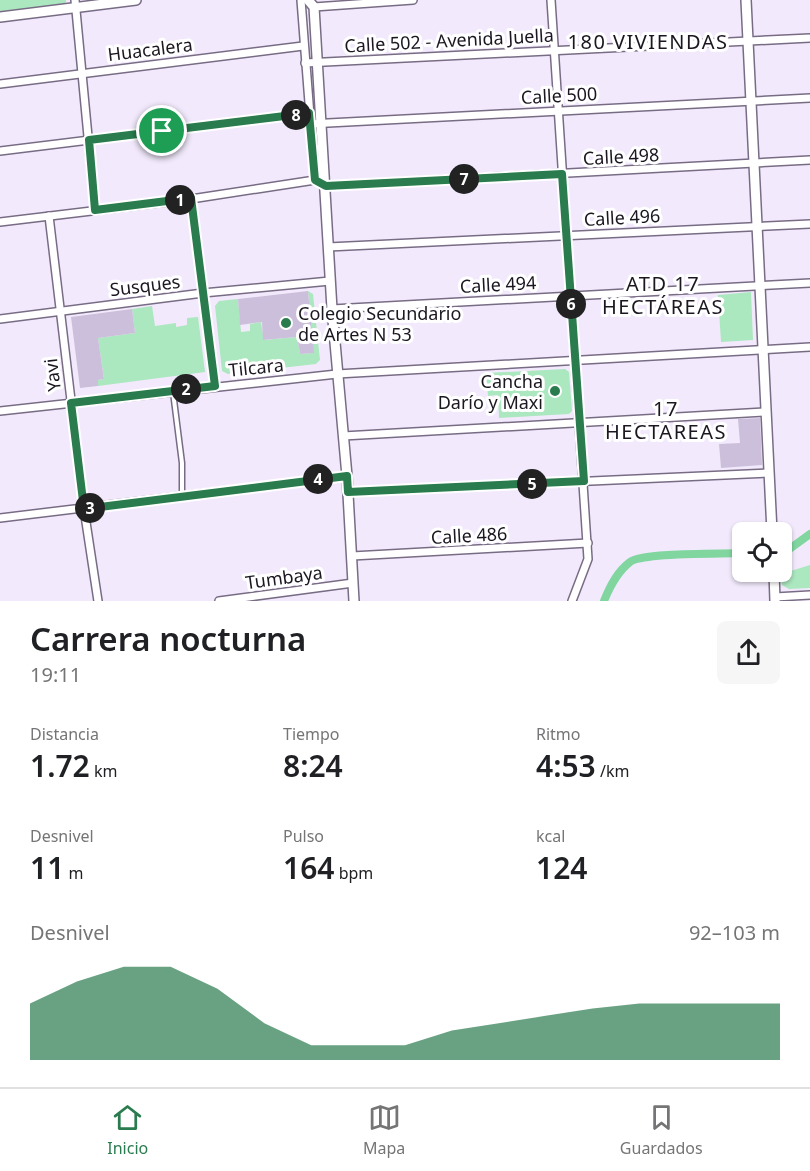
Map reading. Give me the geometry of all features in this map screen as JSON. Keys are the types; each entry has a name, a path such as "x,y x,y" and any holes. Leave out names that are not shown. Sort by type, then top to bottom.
{"street":[{"path":"0,17 76,4 136,0"},
{"path":"301,0 315,180"},
{"path":"354,601 347,476 330,281 318,62 311,3 413,0"},
{"path":"551,0 588,543 588,559 572,601"},
{"path":"746,0 771,522"},
{"path":"76,4 95,210"},
{"name":"Calle 502 - Avenida Juella","path":"305,63 810,38"},
{"name":"Huacalera","path":"0,84 303,46"},
{"name":"Calle 500","path":"309,124 810,98"},
{"path":"0,151 309,113"},
{"name":"Calle 498","path":"326,186 810,160"},
{"path":"0,222 315,180 326,186"},
{"path":"191,198 215,386"},
{"name":"Yavi","path":"49,216 84,509 98,601"},
{"name":"Calle 496","path":"328,247 810,224"},
{"name":"Susques","path":"0,319 203,292 330,281"},
{"name":"Calle 494","path":"332,309 810,284"},
{"name":"Tilcara","path":"0,411 337,374 810,347"},
{"path":"343,436 766,412"},
{"path":"348,492 769,473"},
{"path":"0,518 347,476"},
{"name":"Calle 486","path":"352,556 588,543"},
{"path":"774,582 775,599 810,595"},
{"name":"Tumbaya","path":"219,601 353,583"}],"lane":[{"path":"172,391 182,463 182,496"}],"green space":[{"path":"0,0 66,0 66,4 0,13"},
{"path":"308,291 313,294 320,360 316,364 228,374 222,371 215,306 219,301 238,299 241,332 250,331 250,324 261,322 264,340 297,337 300,354 313,353"},
{"path":"751,292 753,340 721,342 718,295"},
{"path":"152,306 155,326 176,323 176,327 187,325 187,318 198,317 205,372 98,386 98,380 104,379 98,338 135,333 132,309"},
{"path":"565,369 569,372 572,411 569,414 499,418 498,395 488,396 486,373"},
{"path":"810,565 810,588 789,589 782,585 782,582 792,582 792,571"}],"building":[{"name":"Colegio Secundario de Artes N 53","path":"308,291 314,353 300,354 297,337 263,340 262,322 240,325 238,299"},
{"path":"132,309 135,333 98,338 104,379 98,380 98,386 80,388 71,317"},
{"path":"760,418 762,465 721,468 719,444 740,443 738,419"}],"waterway":[{"path":"792,547 810,534"},
{"path":"604,601 611,585 625,566 637,559 665,555 732,553"}],"place":[{"name":"Colegio Secundario de Artes N 53","path":"286,323"},
{"name":"Cancha Darío y Maxi","path":"555,391"}],"district":[{"name":"180 VIVIENDAS","path":"648,41"},
{"name":"ATD 17 HECTÁREAS","path":"663,294"},
{"name":"17 HECTAREAS","path":"666,420"}],"route":[{"path":"309,113 315,180 326,186 562,174 584,481 348,492 347,476 84,509 71,403 215,386 191,198 95,210 89,140 162,131 309,113"}]}
